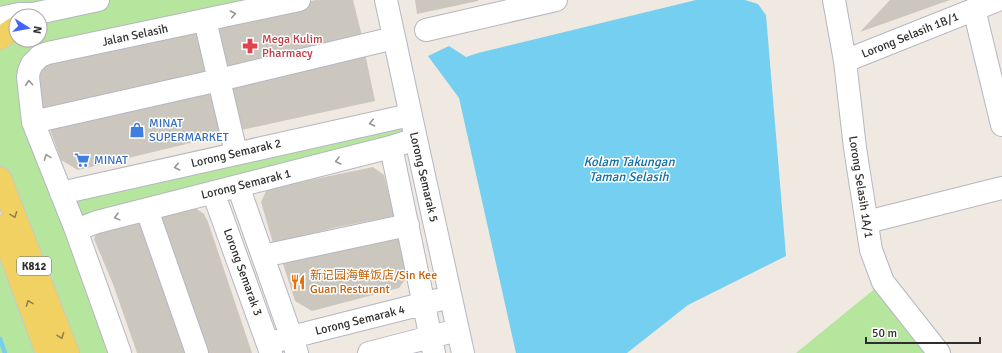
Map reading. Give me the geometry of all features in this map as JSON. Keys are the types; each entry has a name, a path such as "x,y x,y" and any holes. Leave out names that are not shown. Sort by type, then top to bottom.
{"main road":[{"name":"K812","path":"0,178 68,353"},
{"name":"K812","path":"0,226 47,353"}],"street":[{"path":"48,15 98,0"},
{"name":"Jalan Selasih","path":"33,122 28,77 32,64 40,56 48,53 299,0"},
{"name":"Lorong Semarak 5","path":"386,0 463,353"},
{"path":"426,30 556,0"},
{"name":"Lorong Selasih 1A/1","path":"834,0 845,61 855,148 871,250 883,282 939,353"},
{"name":"Lorong Selasih 1B/1","path":"845,61 998,0"},
{"path":"974,9 1002,125"},
{"path":"205,20 236,153"},
{"path":"120,353 76,230 33,122 219,80 394,38"},
{"name":"Lorong Semarak 2","path":"61,193 410,115"},
{"name":"Lorong Semarak 1","path":"76,230 96,222 391,147 416,139"},
{"path":"391,147 432,345"},
{"path":"238,186 295,345"},
{"path":"867,222 1002,188"},
{"name":"Lorong Semarak 3","path":"213,192 270,348"},
{"path":"146,210 197,353"},
{"path":"263,256 408,224"},
{"name":"Lorong Semarak 4","path":"270,348 295,345 424,303 451,296"},
{"path":"369,353 432,345 459,330"}],"green space":[{"path":"0,0 85,0 47,8 8,8 8,16 0,18"},
{"path":"98,0 299,0 32,64 61,193 410,115 416,139 76,230 120,353 69,353 0,178 0,32 8,36 8,48 48,48 48,14"},
{"path":"0,226 47,353 0,353"},
{"path":"883,282 939,353 796,353"}],"water":[{"name":"Kolam Takungan Taman Selasih","path":"696,0 745,0 758,4 766,15 786,256 688,305 627,353 516,353 459,98 428,56 449,46 466,57"}],"building":[{"path":"316,0 353,0 363,40 224,71 213,23"},
{"path":"415,0 478,0 478,1 417,14"},
{"path":"890,0 950,0 860,32"},
{"path":"199,26 210,74 43,112 38,74 49,60"},
{"path":"365,53 375,101 237,131 226,83"},
{"name":"MINAT SUPERMARKET","path":"214,87 224,135 78,170 61,160 48,124"},
{"path":"373,167 384,175 394,216 338,227 273,243 261,202 267,189"},
{"path":"192,206 204,214 208,222 252,353 201,353 153,215"},
{"path":"141,218 189,353 137,353 113,284 94,239 100,226"},
{"path":"398,234 407,277 399,288 312,311 295,301 282,261"}],"waterway":[{"path":"0,339 5,353"}],"place":[{"name":"Mega Kulim Pharmacy","path":"250,46"},
{"name":"MINAT SUPERMARKET","path":"137,130"},
{"name":"MINAT","path":"82,160"},
{"name":"新记园海鲜饭店/Sin Kee Guan Resturant","path":"298,282"}]}
